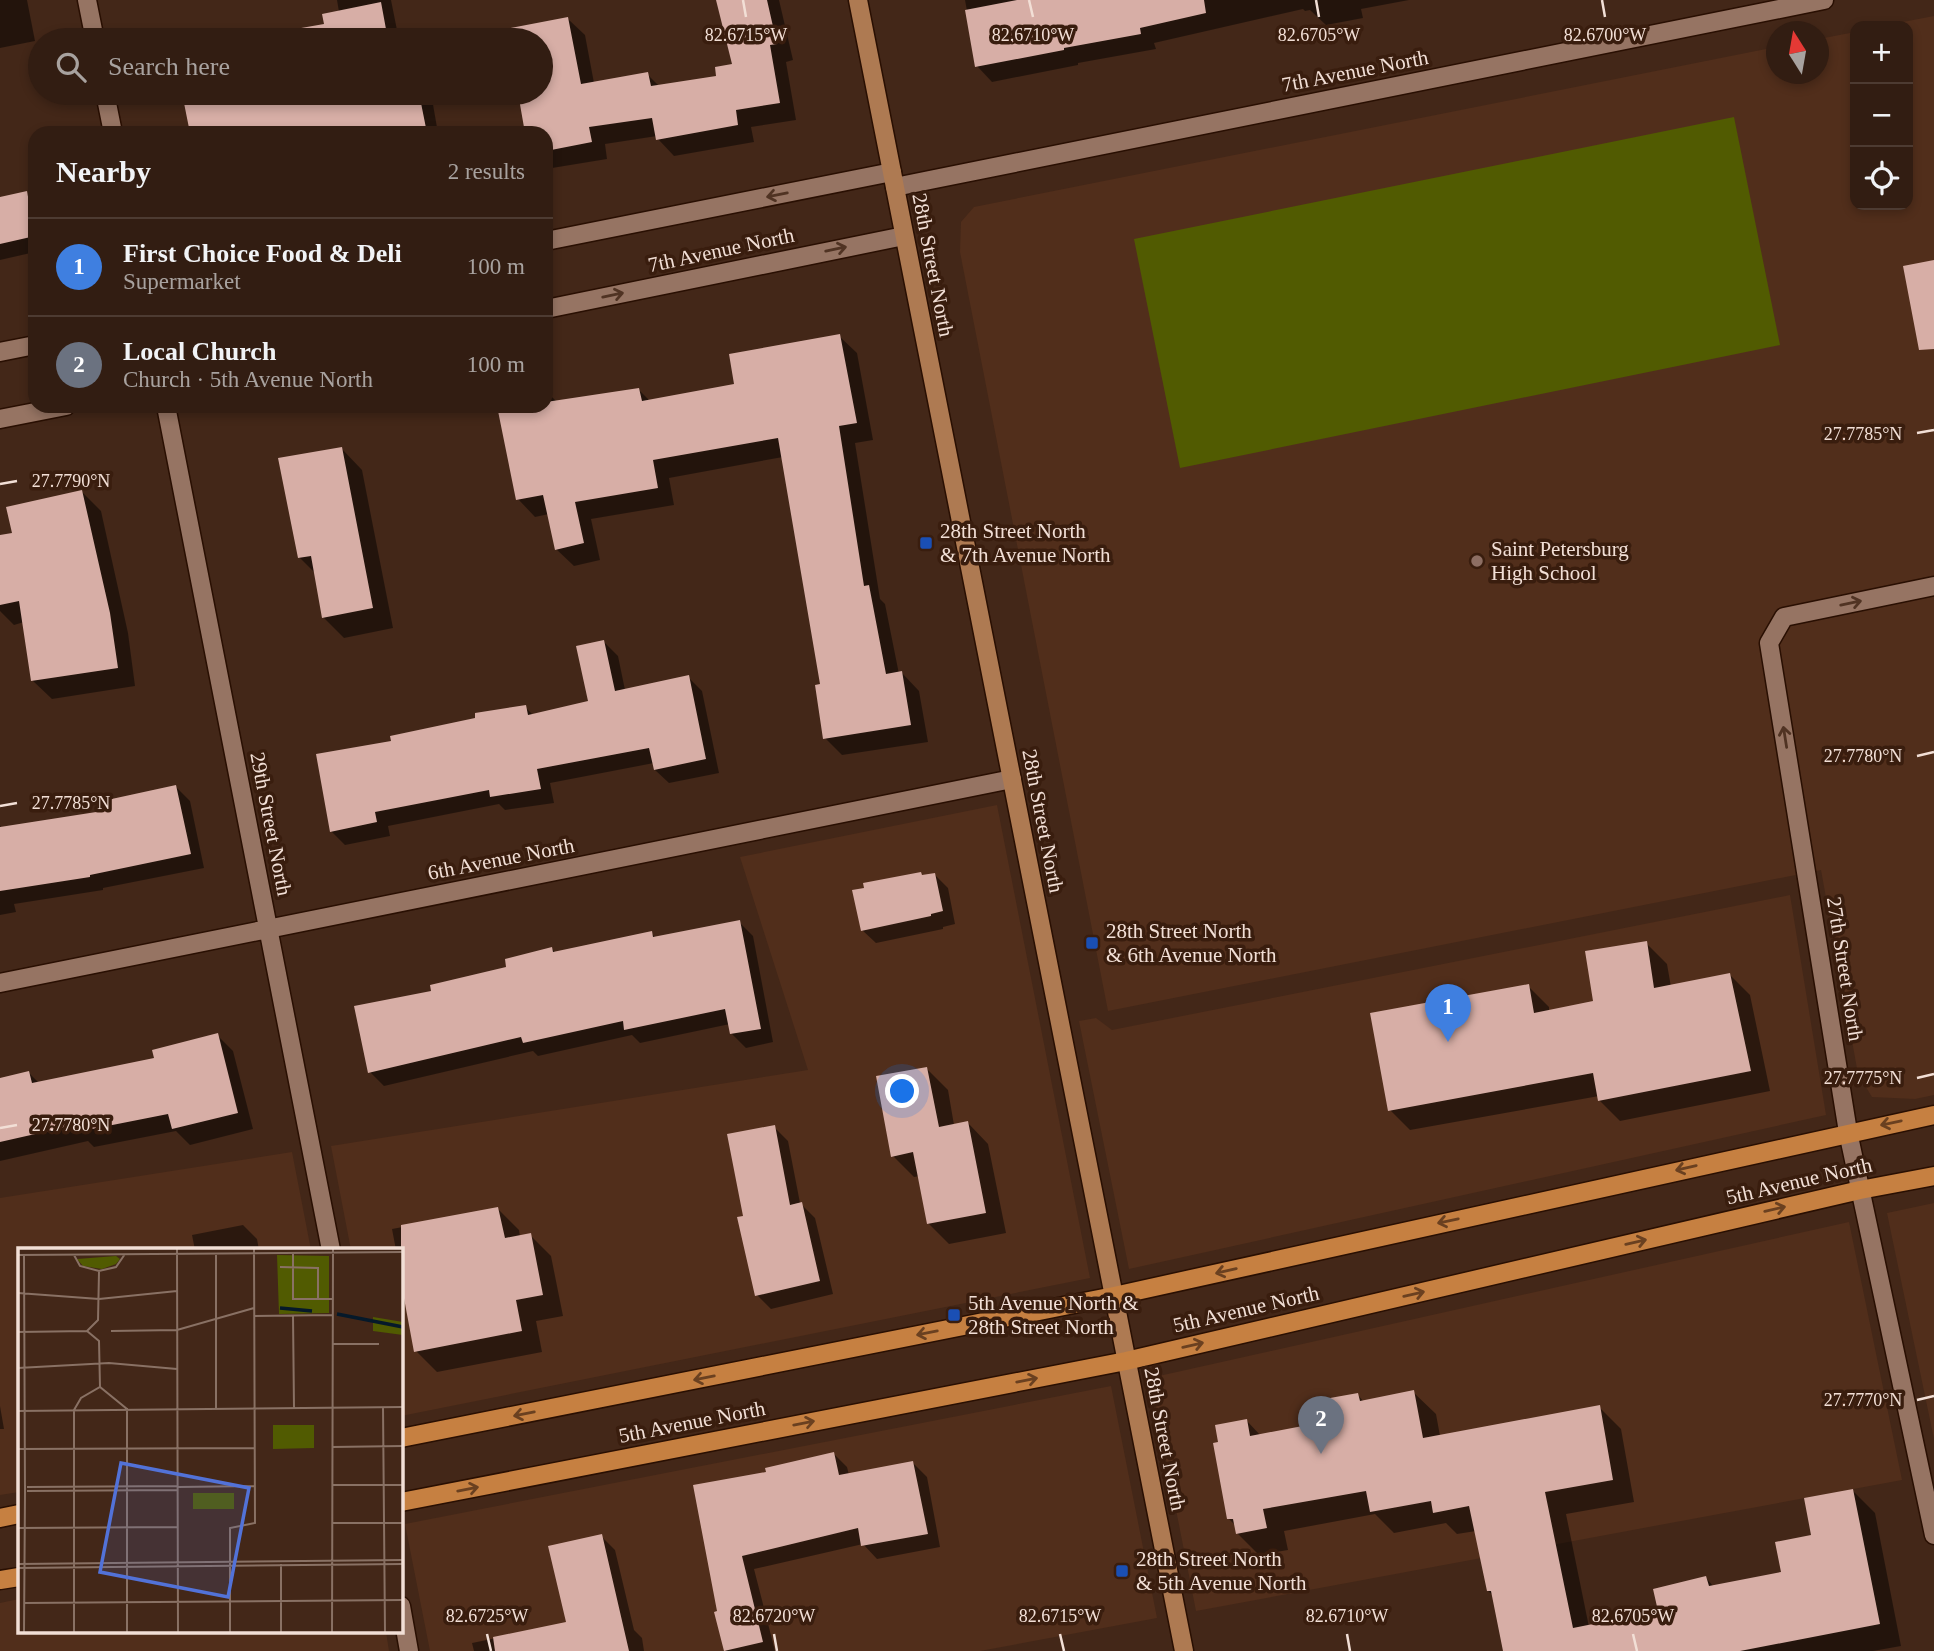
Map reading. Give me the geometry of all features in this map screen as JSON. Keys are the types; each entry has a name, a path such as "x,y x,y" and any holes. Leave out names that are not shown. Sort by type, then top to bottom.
{"main road":[{"name":"5th Avenue North","path":"402,1438 1114,1296 1934,1115"},
{"name":"5th Avenue North","path":"402,1502 1126,1361 1860,1190 1934,1176"},
{"path":"0,1518 18,1514"},
{"path":"0,1580 18,1577"}],"street":[{"path":"87,0 93,28"},
{"name":"28th Street North","path":"858,0 1184,1651"},
{"name":"7th Avenue North","path":"553,241 893,179 1824,0"},
{"path":"107,105 112,126"},
{"name":"7th Avenue North","path":"553,308 904,236"},
{"path":"0,352 28,346"},
{"path":"0,419 30,413"},
{"name":"29th Street North","path":"167,413 331,1248"},
{"name":"27th Street North","path":"1934,586 1784,617 1769,642 1849,1132 1934,1535"},
{"name":"6th Avenue North","path":"0,983 1012,779"},
{"path":"402,1611 410,1651"}],"shaded area":[{"name":"Saint Petersburg High School","path":"1934,16 1934,1095 1915,1099 1872,1097 1858,1074 1821,870 1108,1011 960,252 961,222 974,207 1766,49 1766,84 1829,84 1829,37 1850,33 1850,210 1913,210 1913,21 1908,21"},
{"path":"997,805 1090,1278 402,1416 402,1248 351,1248 331,1146 808,1070 740,857"},
{"path":"1790,895 1826,1115 1129,1269 1079,1021 1096,1018 1112,1030"},
{"path":"292,1152 311,1248 18,1248 18,1492 0,1495 0,1198"},
{"path":"1934,1203 1934,1439 1887,1213"},
{"path":"1849,1222 1902,1480 1196,1611 1150,1378"},
{"path":"1111,1386 1157,1618 980,1651 430,1651 405,1524"},
{"path":"18,1599 18,1634 386,1634 389,1651 0,1651 0,1603"}],"green space":[{"path":"1734,117 1780,345 1180,468 1134,239"}],"building":[{"path":"716,0 767,0 777,44 770,45 780,103 736,110 738,125 656,140 652,118 589,127 592,142 553,150 553,126 524,126 520,105 553,105 553,28 511,28 568,17 581,84 648,72 651,86 716,76 715,67 732,64"},
{"path":"1017,0 1204,0 1206,13 1140,28 1141,34 975,67 965,10"},
{"path":"381,2 386,28 301,28 324,24 322,14"},
{"path":"184,105 421,105 426,126 189,126"},
{"path":"27,191 28,238 0,244 0,197"},
{"path":"1934,260 1934,349 1919,350 1903,266"},
{"path":"840,334 857,423 839,426 864,586 869,585 886,674 902,671 911,725 823,739 815,685 820,684 778,438 653,460 658,488 575,502 584,543 555,550 543,495 516,500 498,413 553,413 553,401 639,388 642,401 734,384 729,354"},
{"path":"342,447 373,608 322,618 311,556 298,558 278,458"},
{"path":"82,490 110,613 118,668 31,681 19,601 0,605 0,535 12,533 6,507"},
{"path":"604,640 615,691 689,675 706,759 654,770 649,748 537,769 541,789 490,797 489,790 375,812 377,822 330,832 316,754 391,741 390,736 475,718 475,713 526,705 528,715 588,701 576,646"},
{"path":"176,785 191,854 90,877 0,891 0,827 109,810 107,800"},
{"path":"921,872 922,875 935,873 943,911 861,931 852,890 864,888 863,883"},
{"path":"740,920 761,1029 730,1034 725,1009 624,1030 623,1021 523,1043 521,1037 368,1073 354,1006 431,991 430,985 506,967 505,959 552,947 553,952 652,931 653,937"},
{"path":"1647,941 1654,988 1730,973 1751,1071 1598,1101 1593,1073 1388,1111 1370,1013 1529,984 1534,1013 1593,1001 1585,951"},
{"path":"218,1033 238,1113 172,1129 168,1114 77,1132 75,1125 0,1142 0,1078 29,1071 32,1083 154,1058 152,1050"},
{"path":"927,1067 939,1127 968,1121 986,1213 927,1224 913,1152 891,1157 876,1076"},
{"path":"775,1125 790,1205 802,1202 820,1281 755,1296 737,1217 743,1216 727,1134"},
{"path":"498,1207 505,1238 531,1233 543,1295 516,1300 522,1331 414,1352 402,1287 401,1225"},
{"path":"1414,1390 1423,1438 1600,1405 1613,1480 1545,1492 1573,1628 1658,1611 1653,1589 1706,1576 1709,1586 1781,1572 1775,1542 1811,1535 1804,1498 1853,1489 1880,1624 1740,1651 1503,1651 1469,1506 1433,1513 1431,1501 1370,1512 1366,1491 1263,1509 1267,1528 1236,1534 1233,1519 1227,1519 1213,1443 1218,1442 1215,1425 1247,1419 1250,1436 1334,1420 1330,1398 1358,1393 1360,1401"},
{"path":"834,1452 839,1475 913,1461 928,1534 861,1546 858,1528 742,1556 763,1642 724,1651 714,1612 717,1611 693,1485 766,1472 765,1468"},
{"path":"602,1534 629,1651 495,1651 493,1637 566,1622 548,1546"}],"place":[{"name":"28th Street North & 7th Avenue North","path":"926,543"},
{"name":"Saint Petersburg High School","path":"1477,561"},
{"name":"28th Street North & 6th Avenue North","path":"1092,943"},
{"name":"First Choice Food & Deli","path":"1448,1042"},
{"name":"5th Avenue North & 28th Street North","path":"954,1315"},
{"name":"Local Church","path":"1321,1454"},
{"name":"28th Street North & 5th Avenue North","path":"1122,1571"}]}
